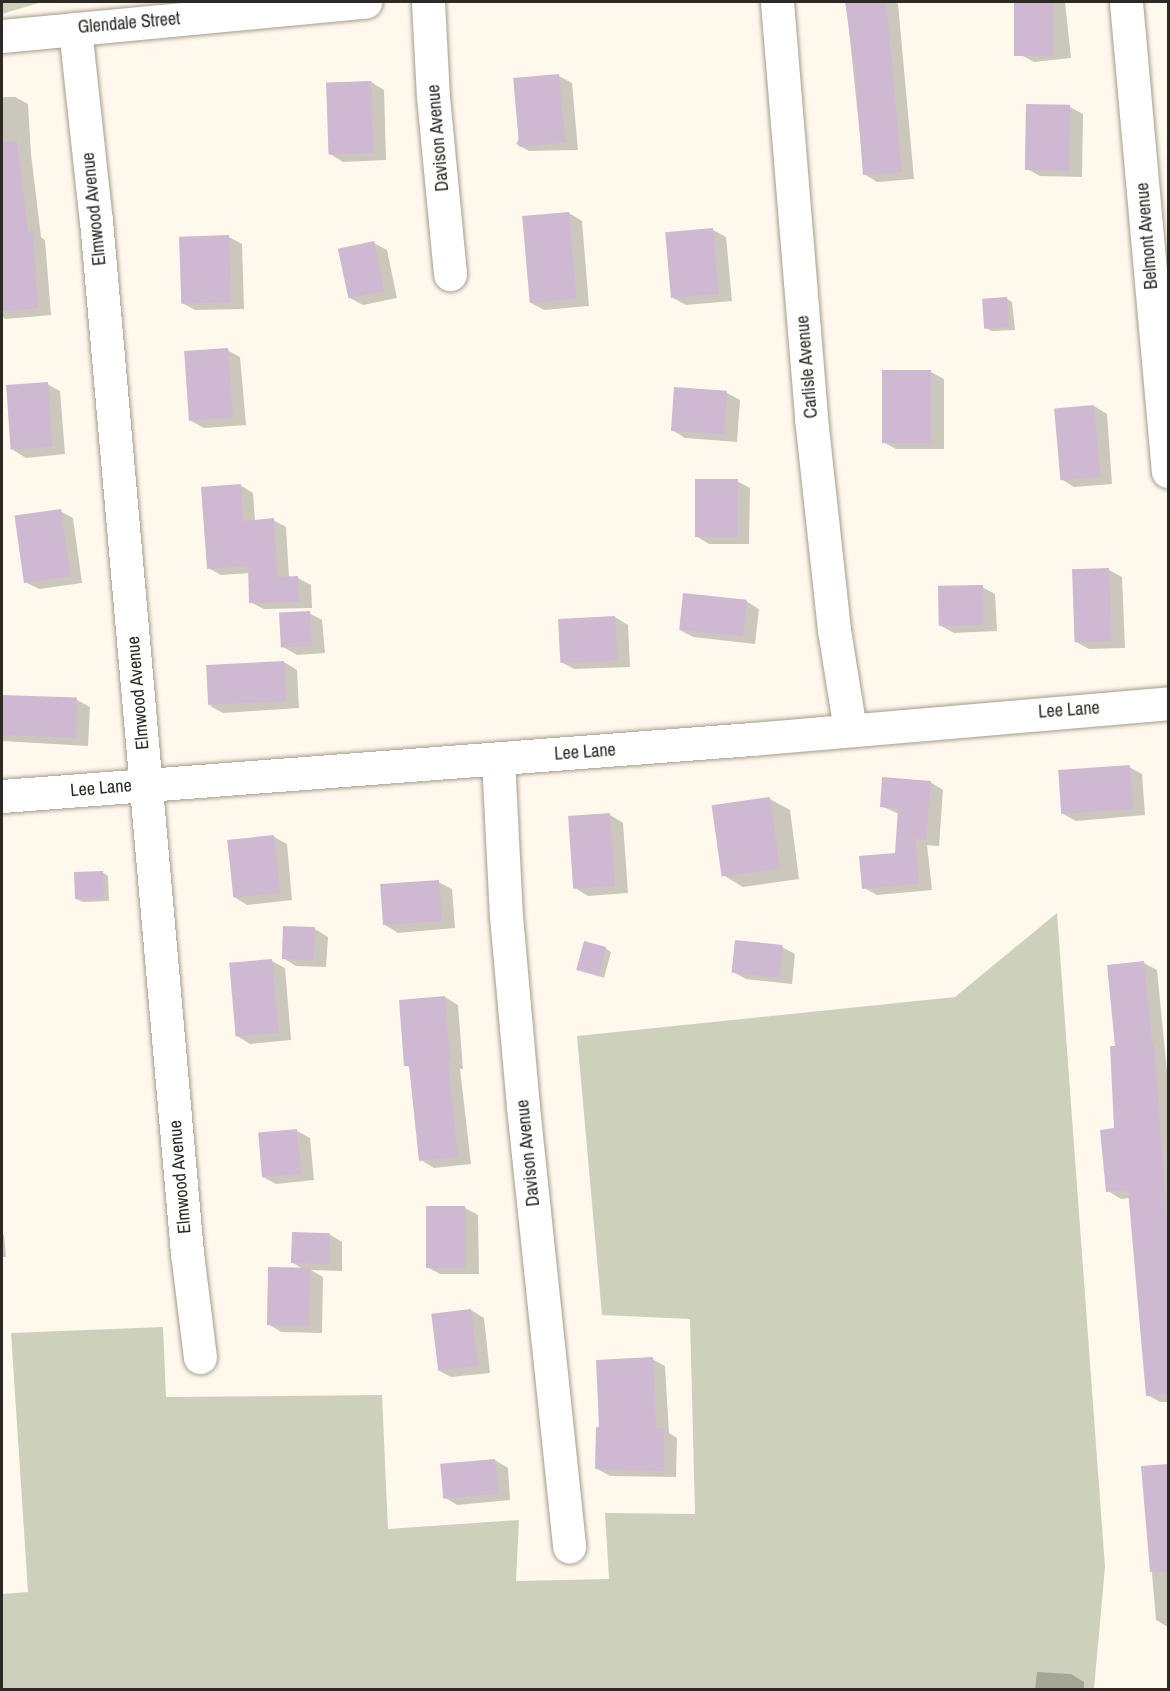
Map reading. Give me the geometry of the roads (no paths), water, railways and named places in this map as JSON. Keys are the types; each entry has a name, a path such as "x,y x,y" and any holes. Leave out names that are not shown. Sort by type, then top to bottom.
{"street":[{"name":"Glendale Street","path":"2,36 365,2"},
{"name":"Davison Avenue","path":"428,2 433,98 450,274"},
{"name":"Carlisle Avenue","path":"777,2 811,418 834,630 850,730"},
{"name":"Belmont Avenue","path":"1126,2 1168,471"},
{"name":"Elmwood Avenue","path":"75,28 96,221 187,1253 200,1357"},
{"name":"Lee Lane","path":"2,796 498,759 1168,703"},
{"name":"Davison Avenue","path":"498,759 506,916 521,1085 569,1547"}]}
